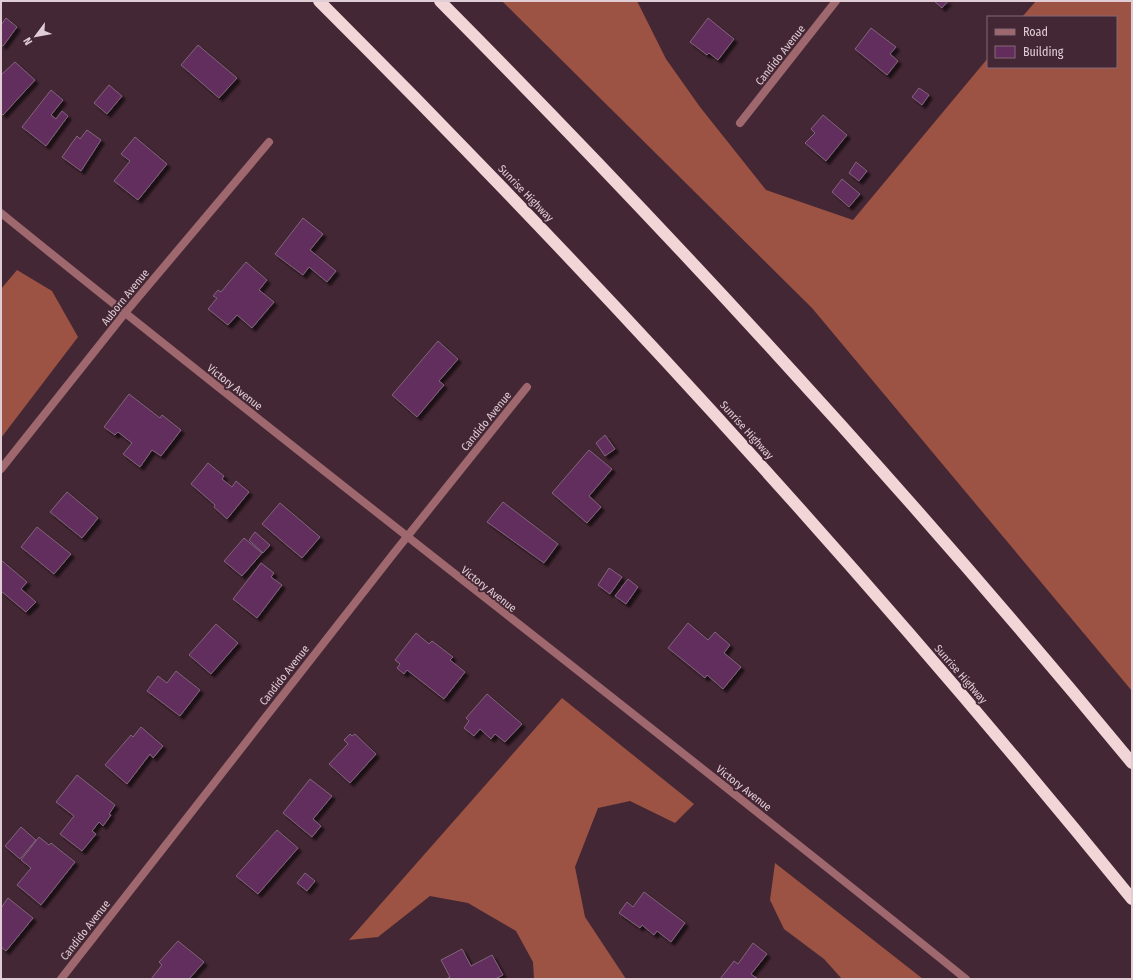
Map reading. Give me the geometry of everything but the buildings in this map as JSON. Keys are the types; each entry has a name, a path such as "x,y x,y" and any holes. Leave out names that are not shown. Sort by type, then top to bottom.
{"highway":[{"name":"Sunrise Highway","path":"319,1 550,237 639,331 779,486 1015,756 1132,899"},
{"path":"440,1 645,213 801,381 953,551 1132,763"}],"street":[{"name":"Candido Avenue","path":"740,122 836,1"},
{"name":"Auborn Avenue","path":"1,469 125,313 269,142"},
{"name":"Victory Avenue","path":"1,213 406,538 850,885 966,979"},
{"name":"Candido Avenue","path":"60,979 406,538 527,387"}],"shaded area":[{"path":"502,1 637,1 666,59 700,107 766,190 853,220 987,59 987,68 1117,68 1117,16 1023,16 1036,1 1132,1 1132,691 812,308"},
{"path":"17,270 52,291 78,337 1,438 1,289"},
{"path":"562,698 694,804 675,823 630,801 598,808 575,867 585,917 626,979 534,979 533,962 516,931 468,903 430,896 378,937 349,940"},
{"path":"775,863 923,979 842,979 824,959 784,929 770,900"}]}
